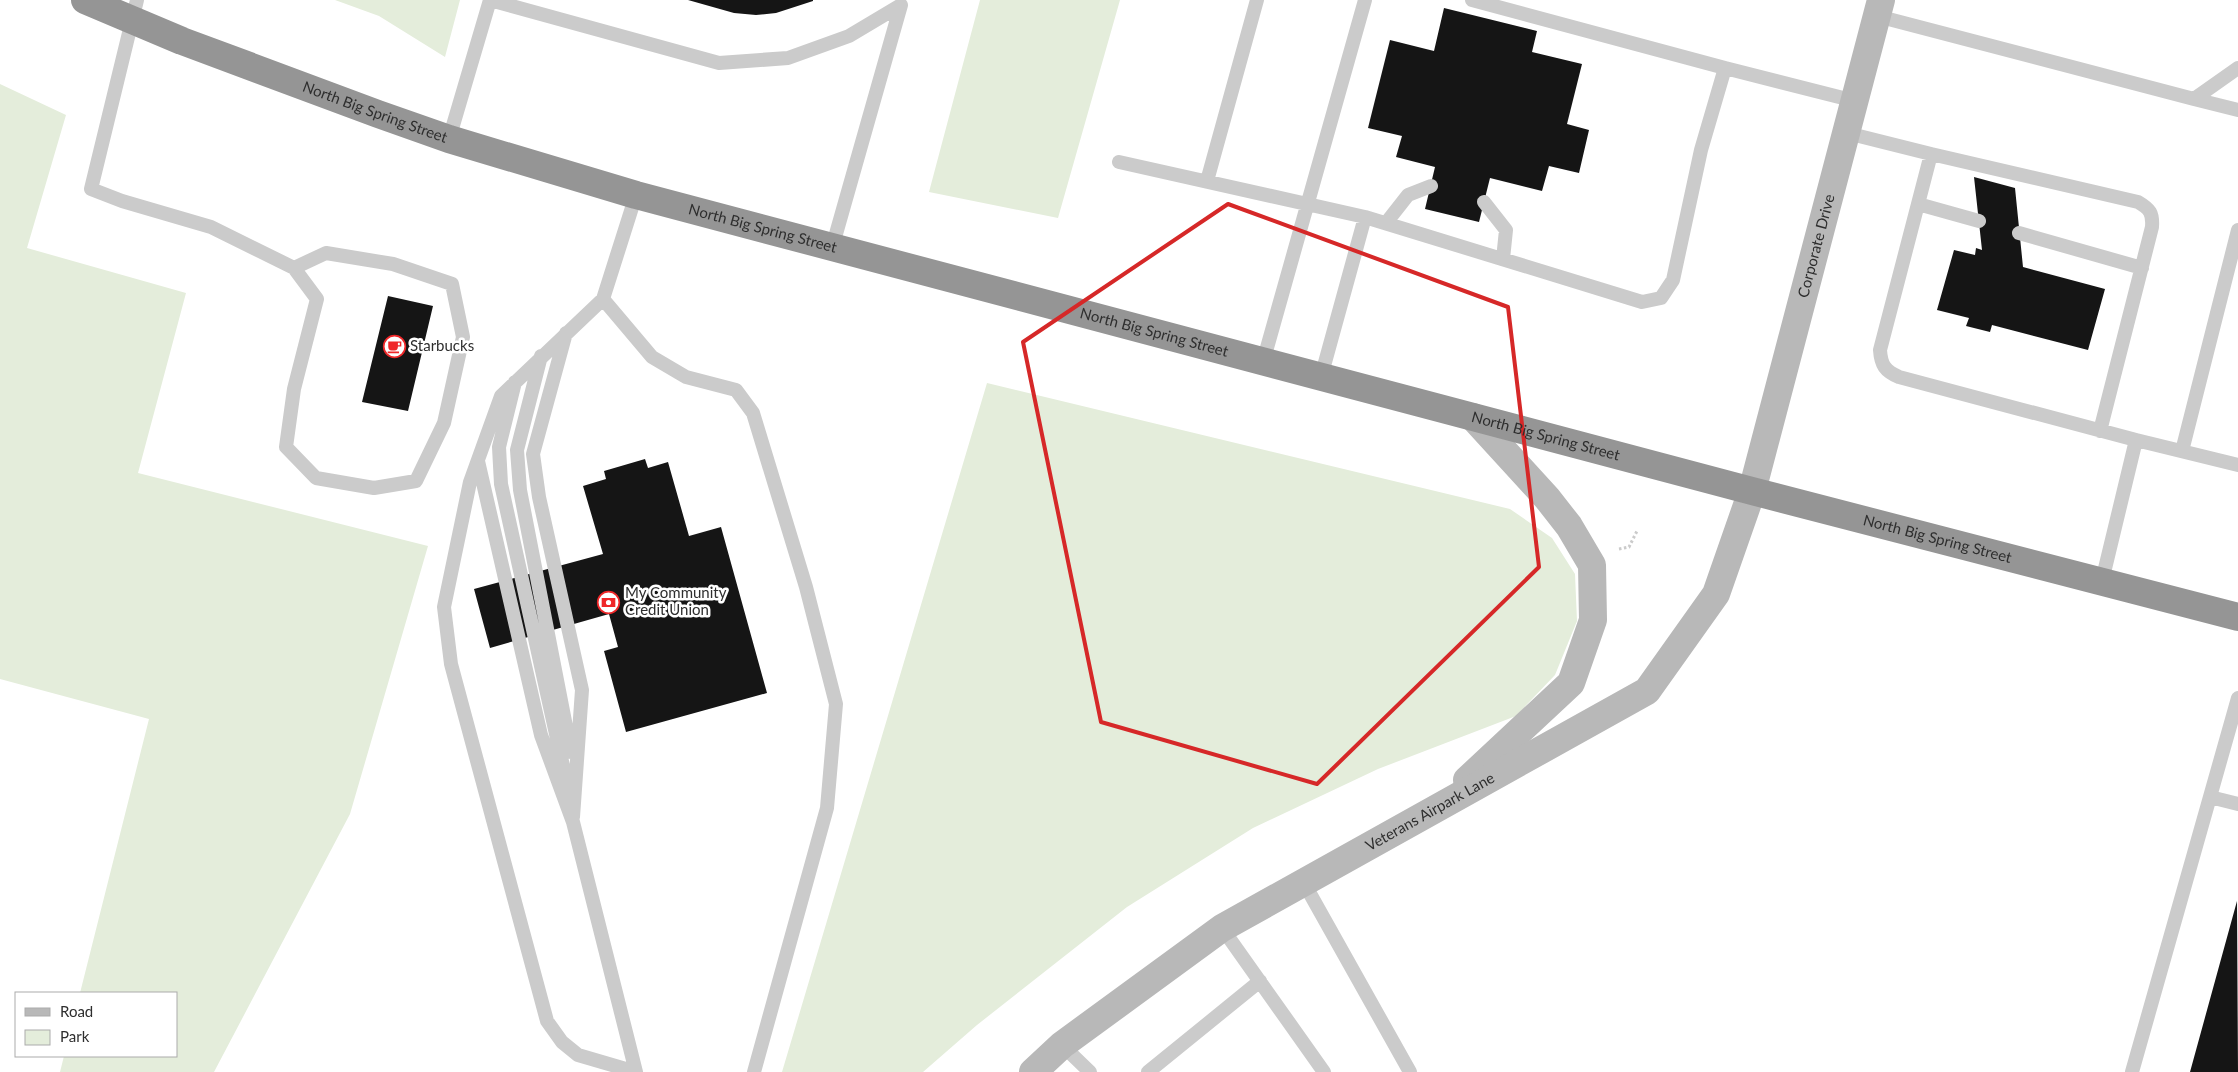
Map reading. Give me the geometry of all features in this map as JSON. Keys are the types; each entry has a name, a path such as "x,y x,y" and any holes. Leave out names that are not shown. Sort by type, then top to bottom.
{"highway":[{"name":"North Big Spring Street","path":"85,0 134,10 250,68 449,139 636,195 1752,492 2238,616"}],"street":[{"name":"Corporate Drive","path":"1752,492 1879,8"},
{"path":"1432,811 1570,683 1593,620 1592,565 1569,526 1547,498 1473,417"},
{"name":"Veterans Airpark Lane","path":"1033,1072 1062,1045 1222,928 1647,691 1716,594 1752,492"}],"lane":[{"path":"449,139 490,0 719,63 788,58 849,36 903,2"},
{"path":"1207,181 1257,0"},
{"path":"1264,362 1364,0"},
{"path":"1472,0 1855,101"},
{"path":"832,248 903,2"},
{"path":"1879,8 2238,110"},
{"path":"134,10 91,189 122,201 211,227 294,268 317,299 294,389 286,447 316,478 374,488 416,482 444,423 463,337 452,284 393,264 326,253 294,268"},
{"path":"1119,162 1366,217 1642,302 1661,298 1673,280 1701,150 1725,68"},
{"path":"2194,99 2238,68"},
{"path":"1846,134 2138,202 2149,208 2153,216 2152,227 2100,431"},
{"path":"1931,154 1880,350 1881,362 1888,372 1899,377 2100,431 2238,465"},
{"path":"1386,223 1408,195 1430,186"},
{"path":"636,195 602,299 501,396 470,482 444,607 451,664 547,1021 562,1042 578,1055 636,1072"},
{"path":"1484,202 1506,230 1503,259"},
{"path":"1918,204 1979,221"},
{"path":"1322,377 1366,217"},
{"path":"2182,451 2238,230"},
{"path":"2019,233 2142,268"},
{"path":"602,299 652,357 686,377 736,390 754,413 806,587 836,704 827,808 754,1072"},
{"path":"566,333 533,454 539,497 582,690 573,822"},
{"path":"541,356 517,450 520,490 571,742 573,822"},
{"path":"515,382 499,447 501,484 565,775 573,822 636,1072"},
{"path":"2102,581 2136,440"},
{"path":"478,461 541,735 573,822"},
{"path":"2132,1072 2238,698"},
{"path":"2210,797 2238,804"},
{"path":"1304,883 1410,1072"},
{"path":"1222,928 1324,1072"},
{"path":"1148,1072 1260,981"},
{"path":"1062,1045 1090,1072"}],"path":[{"path":"1614,550 1629,547 1637,531"}],"highlighted area":[{"path":"1228,204 1508,307 1539,567 1317,784 1101,722 1023,342"}],"green space":[{"path":"335,0 460,0 445,57 379,16"},
{"path":"980,0 1120,0 1058,218 929,192"},
{"path":"0,84 66,115 27,248 186,293 138,473 428,546 350,814 214,1072 60,1072 64,1057 178,1057 178,992 80,992 149,719 0,679"},
{"path":"987,383 1510,509 1552,538 1575,574 1577,621 1555,675 1516,716 1378,769 1253,828 1127,907 977,1025 923,1072 782,1072"}],"building":[{"path":"688,0 813,1 776,13 756,15 734,13"},
{"path":"1444,8 1537,31 1532,52 1582,64 1567,124 1589,130 1579,173 1549,166 1542,191 1490,178 1479,222 1425,209 1435,167 1396,157 1402,136 1368,128 1390,40 1434,51"},
{"path":"1974,177 2015,188 2023,267 2105,289 2088,350 1992,325 1990,332 1966,326 1969,318 1937,310 1954,250 1975,255 1976,248 1982,250"},
{"path":"388,296 433,306 408,411 362,402"},
{"name":"My Community Credit Union","path":"645,459 648,468 668,462 689,536 721,527 767,693 626,732 604,651 618,647 609,614 490,648 474,589 603,554 583,486 606,479 604,471"},
{"path":"2237,901 2238,1072 2190,1072"}],"place":[{"name":"Starbucks","path":"394,346"},
{"name":"My Community Credit Union","path":"609,602"}]}
